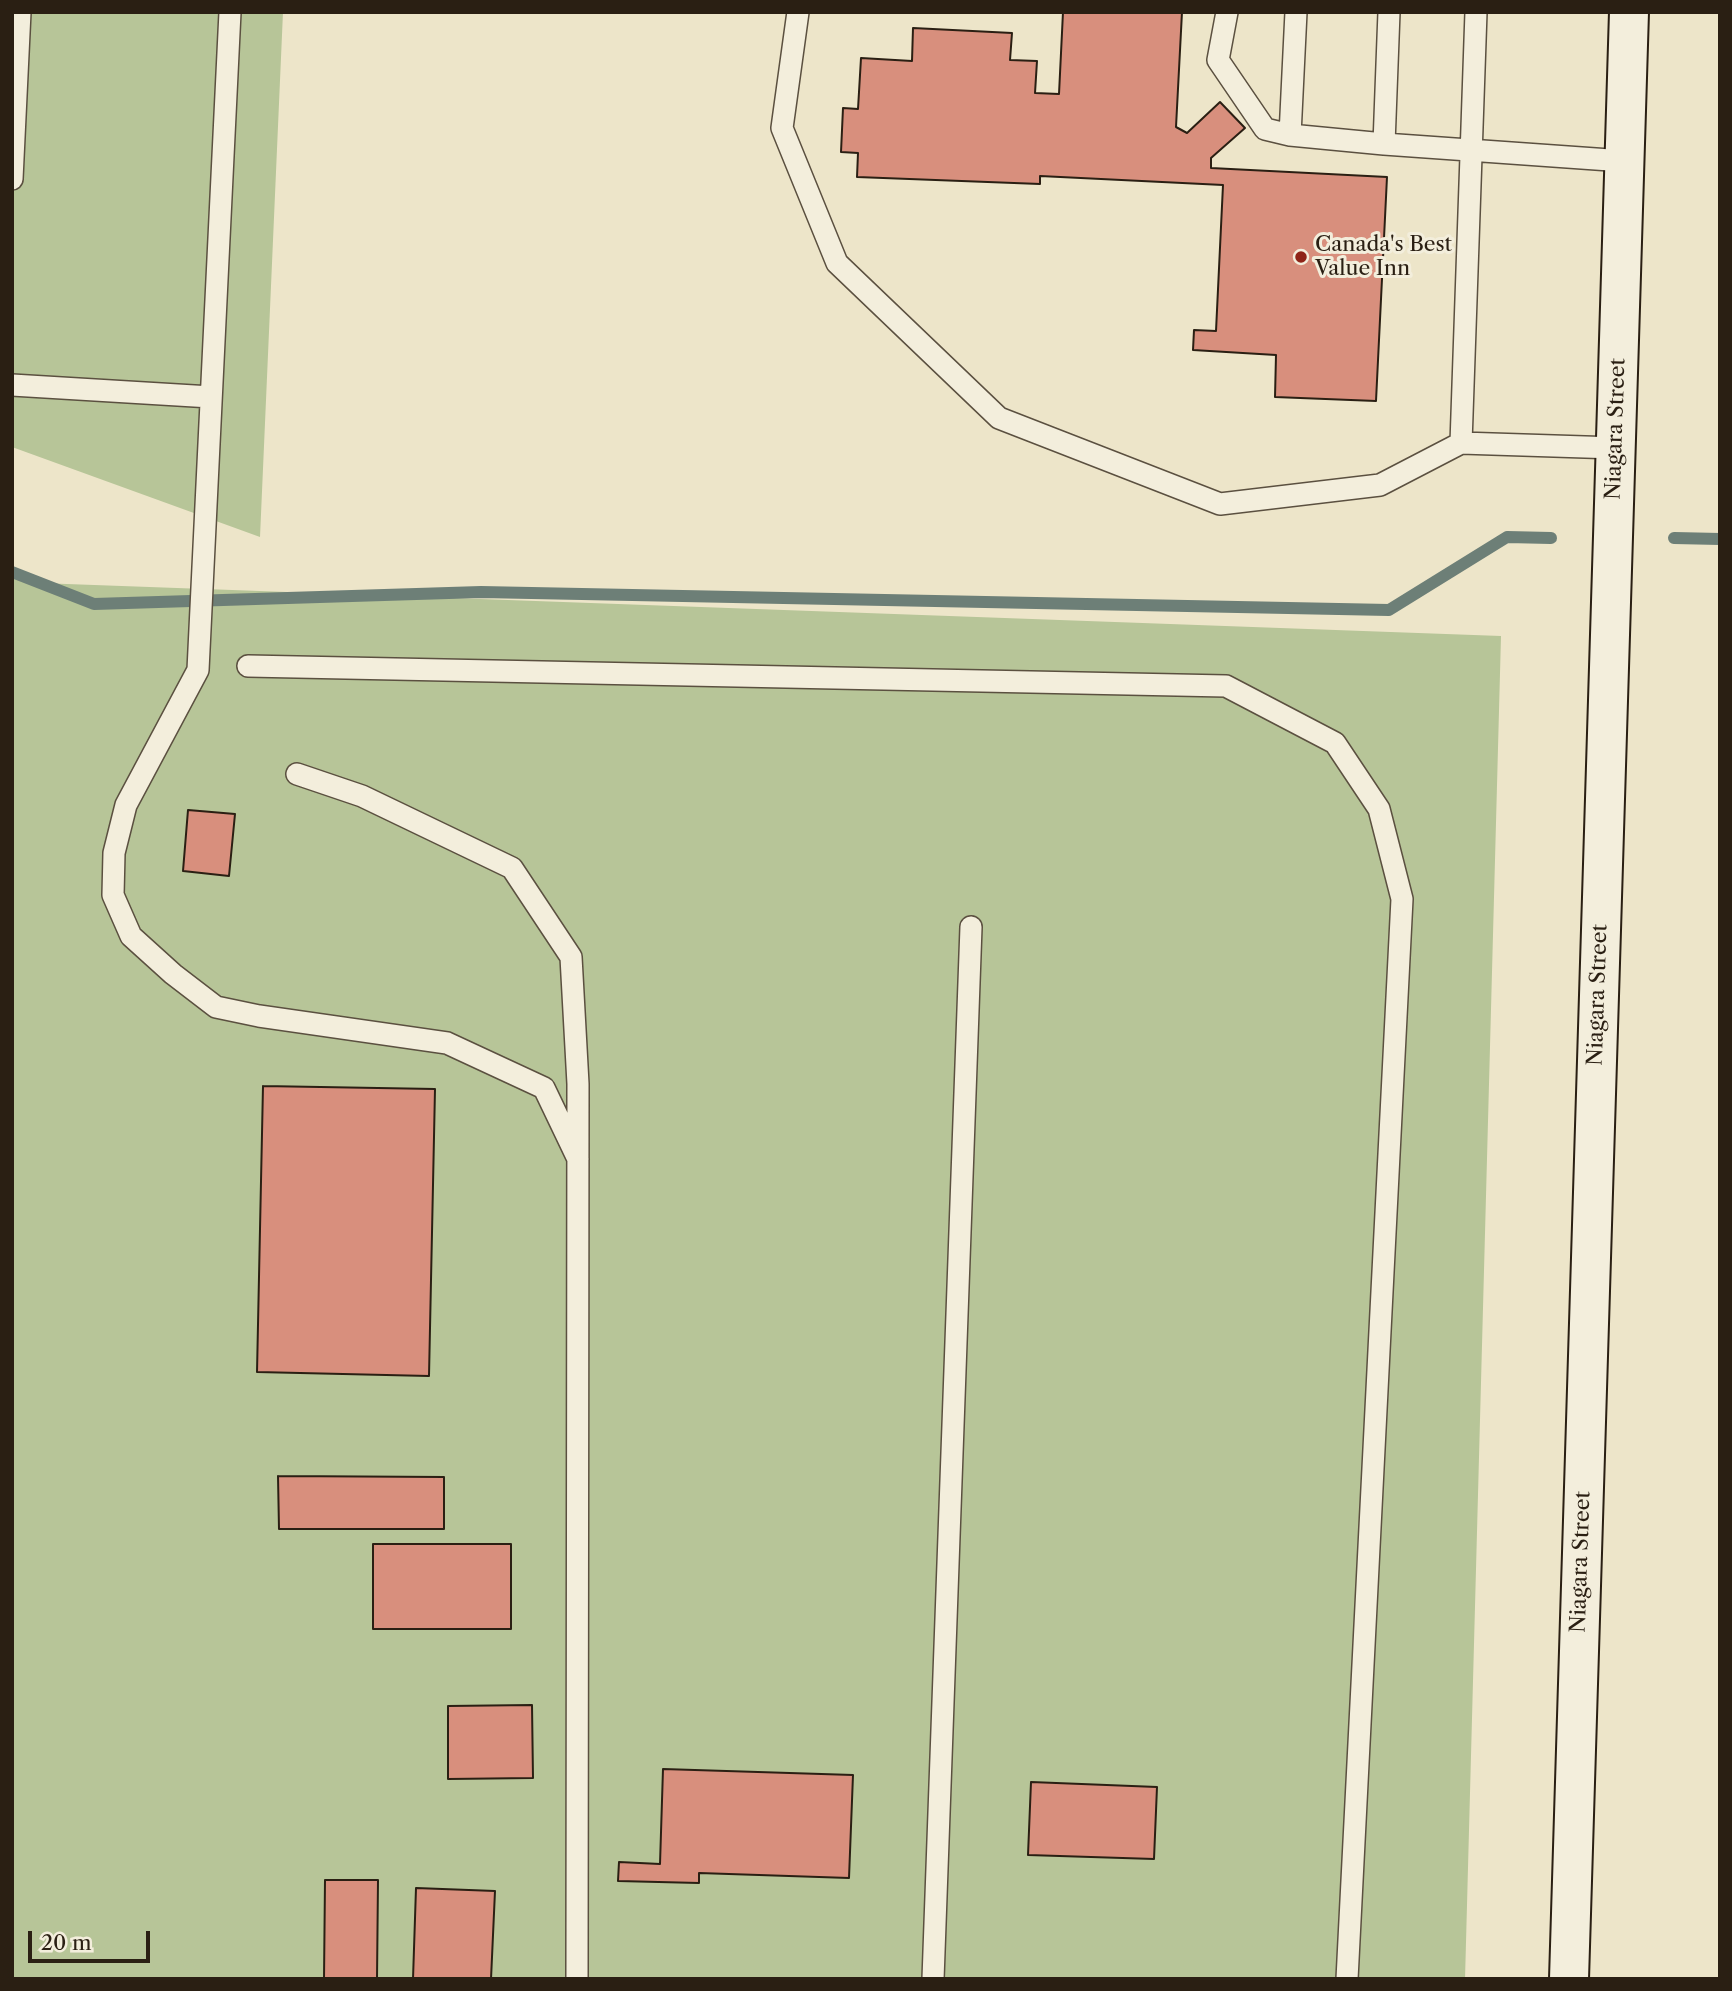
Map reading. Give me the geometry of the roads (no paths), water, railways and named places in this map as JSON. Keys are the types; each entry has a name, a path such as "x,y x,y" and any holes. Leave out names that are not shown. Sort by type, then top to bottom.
{"main road":[{"name":"Niagara Street","path":"1569,1979 1629,12"}],"lane":[{"path":"12,179 20,12"},
{"path":"230,12 198,670 125,805 114,853 113,895 131,936 173,974 216,1007 258,1016 447,1043 544,1088 578,1159"},
{"path":"798,12 782,128 836,262 999,418 1220,504 1380,485 1461,443 1616,448"},
{"path":"1227,12 1218,60 1265,129 1290,135 1471,152 1624,161"},
{"path":"1290,135 1296,12"},
{"path":"1384,144 1389,12"},
{"path":"1461,443 1476,12"},
{"path":"12,384 211,397"},
{"path":"248,666 1226,686 1335,743 1379,809 1402,900 1347,1979"},
{"path":"297,774 362,796 512,868 571,957 578,1084 577,1979"},
{"path":"933,1979 971,927"}],"waterway":[{"path":"12,572 94,604 481,592 1389,610 1507,537 1551,538"},
{"path":"1674,538 1720,539"}],"place":[{"name":"Canada's Best Value Inn","path":"1301,257"}]}
